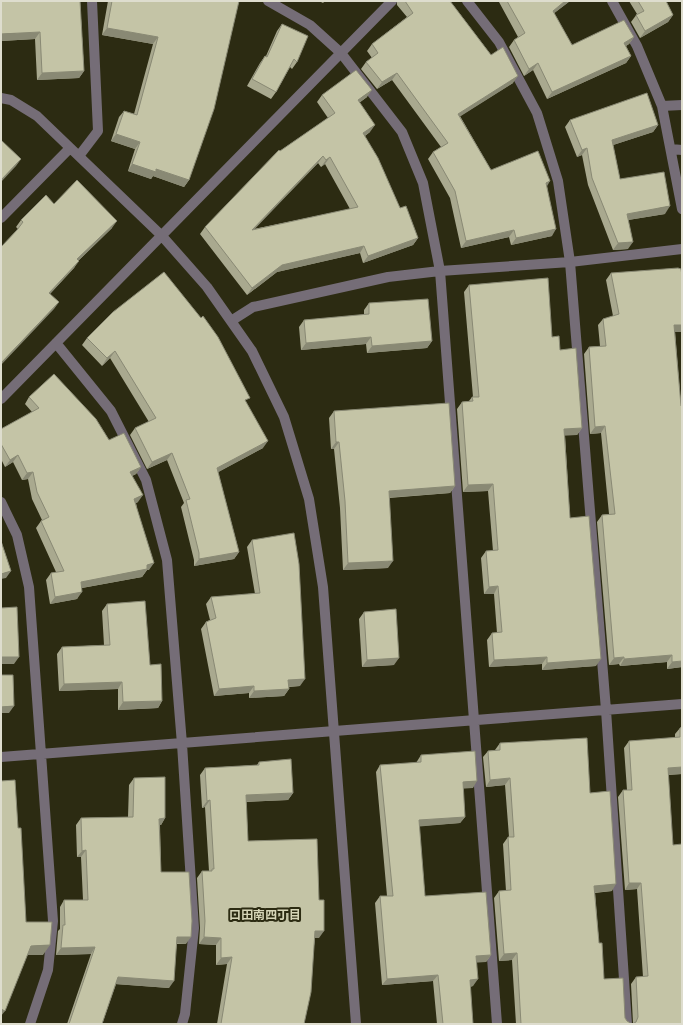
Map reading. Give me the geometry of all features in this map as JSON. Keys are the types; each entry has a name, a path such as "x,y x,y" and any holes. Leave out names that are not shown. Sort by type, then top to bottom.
{"street":[{"path":"79,156 98,131 92,1"},
{"path":"268,1 310,25 341,53 402,132 423,183 440,271 497,1024"},
{"path":"1,399 392,1"},
{"path":"467,1 499,42 537,113 558,181 570,262 606,710 627,1024"},
{"path":"612,1 636,46 662,106 682,208"},
{"path":"1,98 11,100 37,116 162,236 207,287 252,351 284,417 309,499 323,588 356,1024"},
{"path":"662,106 682,105"},
{"path":"1,218 70,148"},
{"path":"671,149 682,150"},
{"path":"231,321 254,308 261,306 388,277 440,271 570,262 682,249"},
{"path":"56,343 111,411 146,480 167,560 182,744 194,928 185,1014 182,1024"},
{"path":"1,502 17,535 29,588 53,921 48,970 30,1024"},
{"path":"1,757 682,704"}],"building":[{"path":"1,1 80,1 84,71 42,73 40,32 1,34"},
{"path":"112,1 239,1 214,109 189,180 156,169 156,172 132,164 140,142 116,134 124,111 137,115 158,37 107,28"},
{"path":"405,1 450,1 491,55 503,47 518,76 458,114 491,170 538,151 550,181 546,183 556,229 516,238 514,230 466,241 455,191 433,152 448,143 397,73 382,82 366,62 378,53 372,44 413,13"},
{"path":"507,1 565,1 553,11 572,45 624,20 634,37 624,43 631,56 552,92 538,63 529,69 514,40 525,33"},
{"path":"638,1 666,1 673,15 645,31 636,15 644,11"},
{"path":"282,24 308,36 297,62 294,59 276,92 252,79 265,56 267,57"},
{"path":"356,70 372,90 358,100 375,125 363,133 378,158 400,208 406,206 418,238 368,256 364,246 282,265 252,288 205,227 279,150 280,151 335,113 322,95","holes":["323,156 326,160 330,157 358,207 252,230"]},
{"path":"647,93 658,125 612,140 620,179 664,172 670,206 627,214 633,242 618,243 592,178 587,148 582,150 570,120"},
{"path":"1,140 21,159 1,180"},
{"path":"77,180 117,221 77,259 79,261 49,293 59,302 1,363 1,247 23,222 21,220 46,195 54,204"},
{"path":"681,269 682,276 682,325 674,325 682,406 682,661 672,662 672,655 624,659 624,657 614,658 602,515 615,514 605,426 595,427 589,347 606,346 603,319 619,314 611,273"},
{"path":"164,272 201,318 203,316 218,337 250,398 245,400 268,441 217,468 239,552 199,559 199,553 186,500 190,499 172,453 152,462 135,428 156,418 115,351 107,358 87,338 113,312"},
{"path":"548,278 552,337 559,336 560,350 576,348 582,428 564,429 570,518 589,516 601,659 547,663 547,657 494,660 492,633 502,632 498,586 489,587 486,551 498,550 493,484 468,485 462,402 473,401 472,397 479,397 469,285"},
{"path":"428,299 432,341 372,346 371,337 306,343 304,320 369,314 369,303"},
{"path":"54,374 96,419 109,440 124,433 141,467 130,472 143,495 134,499 154,563 147,565 147,569 81,582 82,592 55,597 51,573 64,571 41,521 49,517 37,492 33,472 27,473 18,455 10,460 1,444 1,429 39,408 29,397"},
{"path":"449,403 455,486 389,491 393,561 348,563 345,501 339,442 336,442 334,411"},
{"path":"294,533 299,564 305,679 288,680 289,689 254,691 254,686 219,689 206,622 216,618 211,597 260,593 252,540"},
{"path":"1,541 11,571 1,574"},
{"path":"145,601 150,665 161,664 162,701 123,702 122,682 64,684 62,647 110,645 107,604"},
{"path":"17,607 19,657 1,657 1,608"},
{"path":"396,609 399,658 367,660 364,612"},
{"path":"1,675 13,675 14,706 1,707"},
{"path":"682,727 682,767 668,768 673,845 682,844 682,1024 632,1024 636,1022 638,1017 636,977 648,976 641,883 629,883 623,790 632,790 629,741 680,737 680,728"},
{"path":"587,738 590,793 610,791 616,884 594,886 599,943 602,943 604,979 623,978 625,1018 632,1024 521,1024 517,953 504,954 499,891 511,890 508,837 514,837 510,778 490,780 488,751 500,750 500,743"},
{"path":"475,751 477,781 463,782 465,817 419,820 425,896 486,892 491,955 476,956 478,979 470,980 473,1024 443,1024 438,975 387,979 380,896 393,896 380,765 421,762 421,755"},
{"path":"291,759 293,793 246,795 248,841 317,839 319,900 324,900 324,931 315,931 311,992 304,1024 221,1024 232,957 221,958 221,938 204,937 205,921 202,871 212,871 212,869 214,869 210,800 207,801 205,768 259,765 259,762"},
{"path":"165,777 165,818 159,819 161,872 189,872 192,921 191,937 177,937 174,981 118,977 102,1024 69,1024 95,947 61,948 63,925 65,925 64,900 88,900 86,850 82,851 81,818 133,817 134,778"},
{"path":"15,780 18,828 21,828 26,922 52,922 50,945 31,946 5,1011 1,1009 1,781"}],"district":[{"name":"口田南四丁目","path":"265,915"}]}
